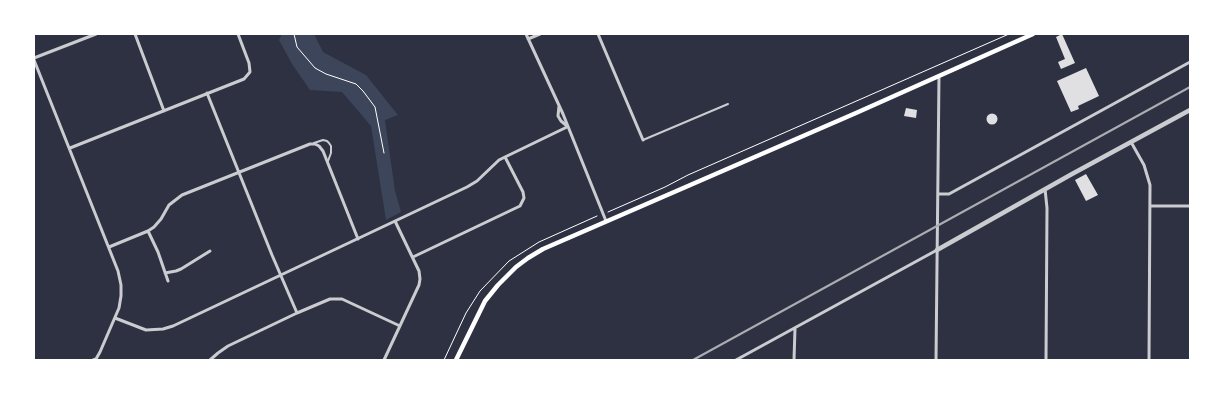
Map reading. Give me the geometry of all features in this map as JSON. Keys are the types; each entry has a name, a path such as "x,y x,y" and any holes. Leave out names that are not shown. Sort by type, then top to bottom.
{"main road":[{"path":"456,360 485,301 516,267 543,249 1034,34"}],"street":[{"path":"93,360 96,359 100,352 119,308 121,285 118,271 34,59 84,36 96,34"},
{"path":"135,34 164,111"},
{"path":"70,148 244,79 250,72 249,63 238,34"},
{"path":"526,34 559,105 606,221"},
{"path":"528,39 540,34"},
{"path":"598,34 643,140"},
{"path":"938,194 949,194 1190,62"},
{"path":"936,360 939,76"},
{"path":"208,93 280,276 297,313"},
{"path":"736,360 1190,110"},
{"path":"115,318 146,330 163,329 173,326 467,187 477,181 499,160 567,127"},
{"path":"1132,142 1144,165 1150,185 1149,360"},
{"path":"108,247 148,232 154,227 169,205 182,195 310,144 319,146 328,160 358,239"},
{"path":"413,257 520,206 524,198 523,192 505,157"},
{"path":"1045,189 1047,208 1046,360"},
{"path":"1151,206 1190,206"},
{"path":"384,360 419,286 419,271 396,221"},
{"path":"148,232 158,252 168,281"},
{"path":"165,273 181,269 210,251"},
{"path":"210,360 228,346 330,299 342,300 400,326"},
{"path":"794,328 794,360"}],"lane":[{"path":"643,140 728,104"},
{"path":"310,144 322,140 327,141 331,146 332,152 328,160"}],"path":[{"path":"294,34 297,47 315,68 326,74 356,84 363,91 375,107 384,153"},
{"path":"621,206 1009,34"}],"shaded area":[{"path":"282,34 314,34 323,52 366,75 398,115 385,120 395,191 401,212 386,220 371,126 342,92 310,90 292,64 279,40"}],"building":[{"path":"1062,34 1075,63 1061,69 1058,62 1065,59 1056,37"},
{"path":"1086,68 1099,96 1078,106 1079,109 1071,112 1057,81"},
{"path":"906,108 917,110 916,118 904,116"},
{"path":"990,114 994,114 997,119 996,123 990,124 987,121 987,117"},
{"path":"1086,174 1098,195 1086,201 1075,180"}],"railway":[{"path":"693,360 1190,87"}]}
